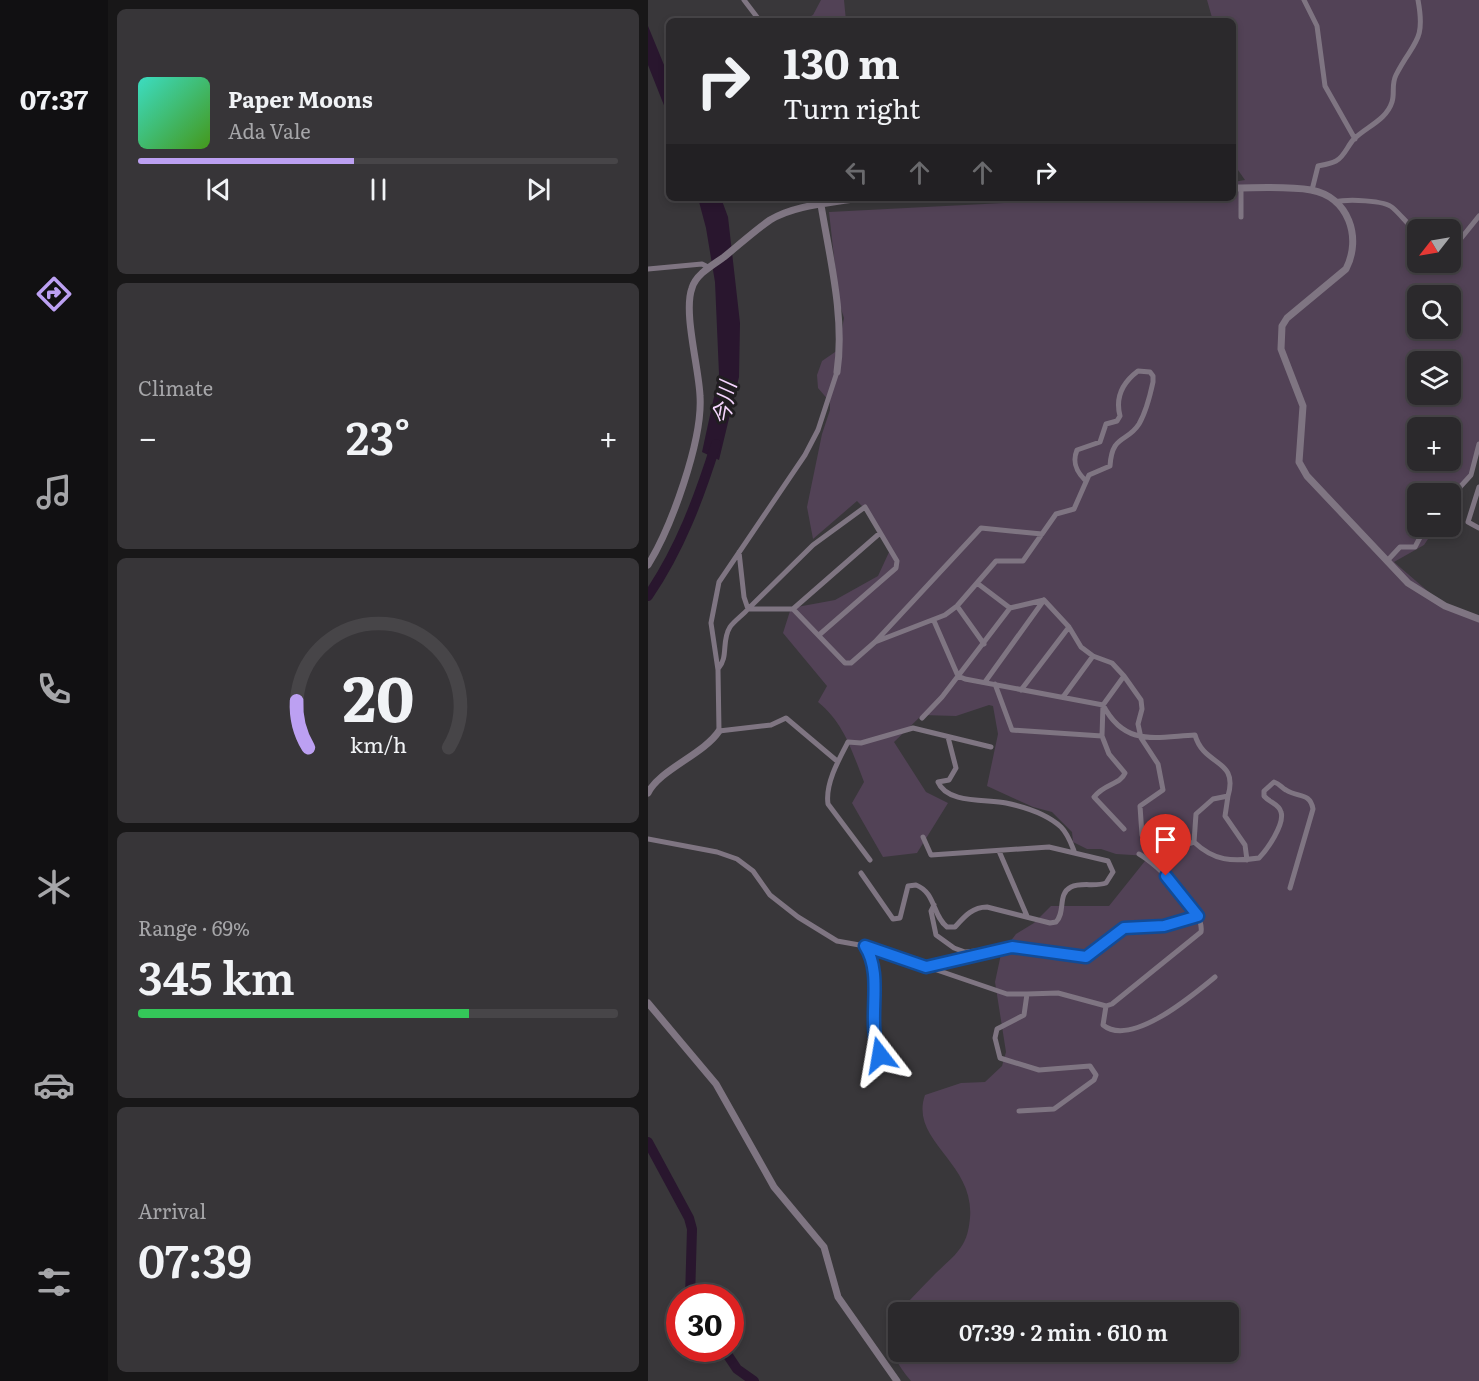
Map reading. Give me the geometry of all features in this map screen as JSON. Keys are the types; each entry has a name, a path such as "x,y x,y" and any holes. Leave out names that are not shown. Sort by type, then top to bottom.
{"street":[{"path":"744,0 758,18"},
{"path":"1304,0 1317,26 1325,86 1354,139"},
{"path":"1312,190 1318,166 1342,156 1354,139 1379,120 1393,100 1392,85 1395,76 1419,39 1422,20 1418,0"},
{"path":"1241,217 1237,188 1312,190 1335,202 1349,217 1354,235 1351,259 1346,269 1287,318 1282,326 1281,349 1303,406 1299,462 1307,476 1337,511 1418,590 1445,606 1479,619"},
{"path":"1335,202 1344,200 1376,202 1393,207 1407,225"},
{"path":"648,565 659,547 681,490 698,425 701,399 690,295 696,280 772,219 821,202 839,325 840,351 837,372 818,429 805,455 719,582 711,623 718,670 720,731 712,741 672,770 648,793"},
{"path":"1461,238 1479,216"},
{"path":"648,268 702,264 710,268"},
{"path":"875,642 934,621 957,606 996,561 1023,561 1056,514 1074,509 1089,475 1110,466 1111,455 1118,440 1138,426 1153,382 1150,372 1138,371 1126,382 1117,403 1120,416 1117,422 1106,424 1100,442 1077,450 1074,458 1077,472 1085,480"},
{"path":"1461,486 1471,475 1479,444"},
{"path":"1479,487 1468,522 1479,528"},
{"path":"718,670 724,662 725,643 730,628 813,545 865,507 897,561 896,568 819,635"},
{"path":"793,609 845,663 857,659 875,642 981,528 1041,534"},
{"path":"748,609 793,609 880,533"},
{"path":"1387,561 1400,547 1415,548 1420,537"},
{"path":"739,552 744,597 748,609"},
{"path":"977,583 1010,608"},
{"path":"922,718 984,644 1010,608 1044,600"},
{"path":"1044,600 1069,627 1081,647 1093,656 1112,663 1141,700 1142,709 1137,724 1141,738 1158,764 1163,790 1140,806 1142,835 1169,850 1194,842"},
{"path":"985,682 1044,600"},
{"path":"957,606 984,644"},
{"path":"934,621 958,676"},
{"path":"1021,690 1069,627"},
{"path":"1063,697 1093,656"},
{"path":"958,676 1103,705 1120,728 1141,738 1196,735 1199,747 1208,758 1224,766 1230,773 1232,783 1225,816 1245,845 1247,860"},
{"path":"1124,676 1103,705 1102,736 1109,754 1125,773 1123,779 1102,787 1094,797 1124,830"},
{"path":"994,684 1012,730 1102,736"},
{"path":"720,731 771,725 786,718 837,761"},
{"path":"870,860 828,804 827,796 837,761 848,742 861,743 913,728 991,747"},
{"path":"948,737 956,768 949,780 938,782 943,789 958,796 1005,802 1035,811 1060,826 1074,851"},
{"path":"1228,796 1213,800 1196,814 1194,842 1204,852 1222,860 1247,860 1259,858 1264,854 1281,820 1282,813 1277,805 1264,796 1263,791 1267,785 1274,782 1280,784 1288,792 1307,796 1312,801 1313,809 1290,888"},
{"path":"861,873 893,920 900,918 906,890 910,885 926,889 941,922 948,927 955,927 966,915 979,907 1056,922 1061,914 1063,894 1068,888 1100,885 1110,879 1113,872 1108,861 1074,851 1049,847 931,855 923,837"},
{"path":"648,839 717,852 737,859 753,871 770,895 798,917 837,941 865,946 1007,994 1058,993 1106,1006 1121,998 1201,932 1202,926 1198,916 1166,876 1151,861 1139,854"},
{"path":"999,851 1027,916"},
{"path":"934,905 931,911 936,935 954,948 979,953 1021,947 1086,957 1124,928 1164,926 1198,916"},
{"path":"865,946 872,961 875,1044 880,1055 900,1073"},
{"path":"926,967 976,958 979,953"},
{"path":"1106,1006 1103,1024 1110,1031 1120,1031 1158,1019 1215,977"},
{"path":"1019,1111 1054,1109 1094,1080 1096,1075 1090,1066 1039,1070 1000,1058 995,1038 997,1029 1024,1015 1027,994"},
{"path":"648,1003 716,1084 774,1187 824,1248 838,1297 897,1381"}],"shaded area":[{"path":"821,0 844,0 846,18 807,18 813,15"},
{"path":"1207,0 1479,0 1479,450 1471,475 1461,490 1461,483 1407,483 1407,537 1429,537 1424,545 1394,562 1445,606 1479,616 1479,1381 911,1381 898,1362 1239,1362 1239,1302 908,1302 957,1252 967,1234 970,1218 969,1199 963,1182 926,1126 923,1111 925,1095 961,1083 985,1082 1002,1066 1006,1052 995,982 1001,954 1016,934 1034,923 1051,906 1109,906 1149,856 1087,849 1073,842 1072,832 1052,812 1033,807 987,786 998,734 993,706 989,705 956,716 922,715 894,742 926,792 948,803 917,853 883,857 852,803 864,782 841,728 818,702 827,686 783,633 790,611 797,607 835,600 878,576 890,550 866,510 857,501 813,539 807,507 822,434 830,410 830,402 818,388 817,375 822,361 838,350 844,318 839,302 829,212 1042,201 1236,201 1236,182 1245,180 1236,167 1236,18 1212,18"}],"water":[{"path":"648,26 666,70 666,110 648,65"},
{"path":"699,201 722,201 728,217 740,323 739,377 719,460 702,452 719,374 715,282"}],"waterway":[{"name":"今川","path":"648,596 670,560 688,523 716,444"},
{"path":"648,1142 689,1218 692,1229 690,1284"},
{"path":"732,1362 737,1369 754,1381"}],"route":[{"path":"880,1055 873,1031 872,961 865,946 926,967 976,958 979,953 1012,947 1086,957 1124,928 1164,926 1198,916 1166,876"}]}
